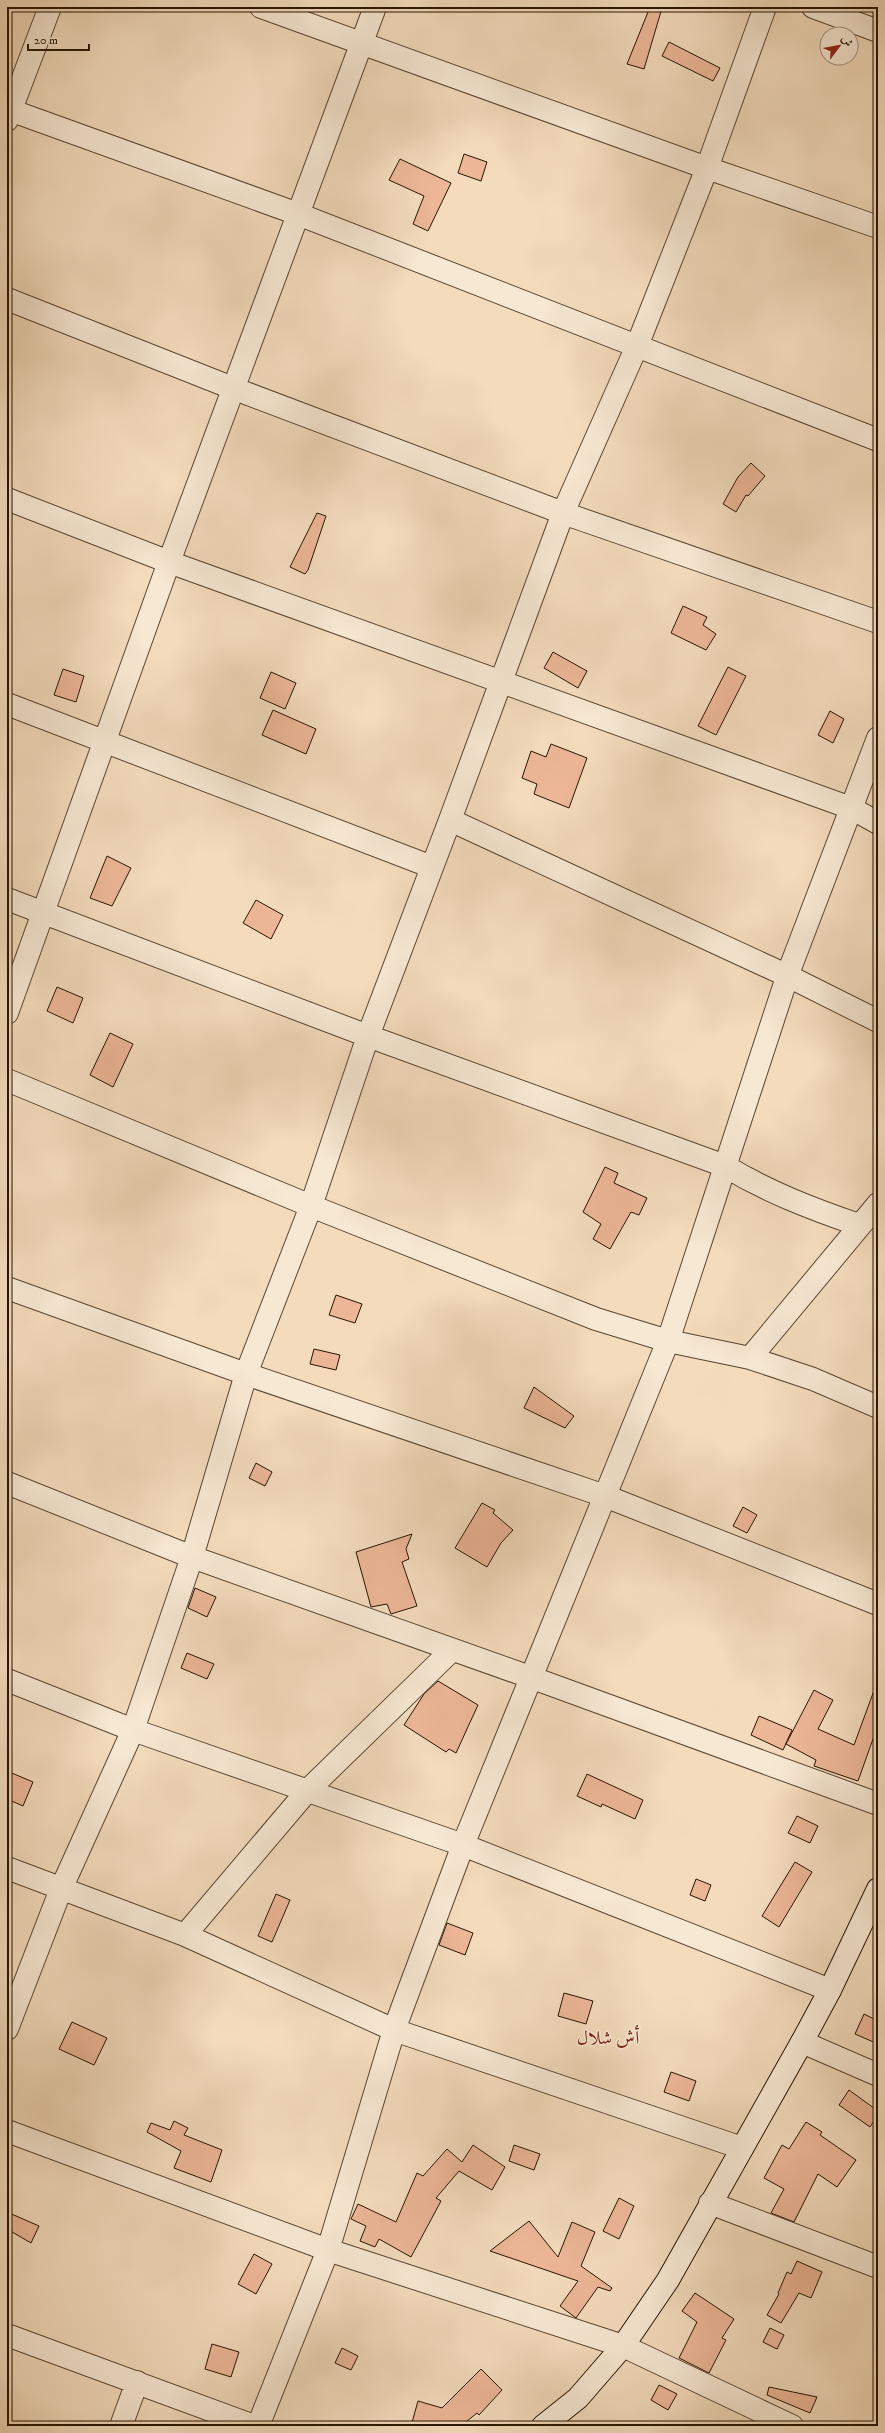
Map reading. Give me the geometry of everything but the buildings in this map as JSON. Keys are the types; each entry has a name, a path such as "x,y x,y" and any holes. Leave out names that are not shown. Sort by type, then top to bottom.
{"street":[{"path":"50,7 8,113 298,214 878,440"},
{"path":"261,7 707,168 878,227"},
{"path":"7,1013 169,562 235,389 375,7"},
{"path":"7,2029 61,1888 133,1730 192,1557 246,1374 311,1206 368,1036 450,820 563,513 637,346 707,168 765,7"},
{"path":"813,7 878,31"},
{"path":"7,299 235,389 563,513 878,622"},
{"path":"7,499 169,562 850,808 878,823"},
{"path":"7,704 432,867"},
{"path":"258,2426 328,2250 394,2030 463,1845 530,1677 668,1341 788,976 850,808 878,738"},
{"path":"450,820 788,976 878,1021"},
{"path":"7,899 368,1036 726,1166 753,1184 780,1196 859,1225"},
{"path":"7,1080 311,1206 596,1319 668,1341 750,1358 813,1379 878,1407"},
{"path":"750,1358 878,1204"},
{"path":"7,1288 246,1374 605,1496 878,1604"},
{"path":"7,1483 192,1557 530,1677 878,1804"},
{"path":"185,1935 308,1790 452,1650"},
{"path":"7,1680 133,1730 463,1845 830,1990"},
{"path":"7,1868 185,1935 394,2030 742,2148"},
{"path":"543,2426 578,2398 623,2346 668,2280 830,1990 878,1889"},
{"path":"802,2042 878,2075"},
{"path":"7,2131 328,2250 623,2346 792,2426"},
{"path":"710,2203 878,2267"},
{"path":"7,2335 254,2426"},
{"path":"121,2426 137,2382"}],"district":[{"name":"أش شلال","path":"608,2037"}]}
